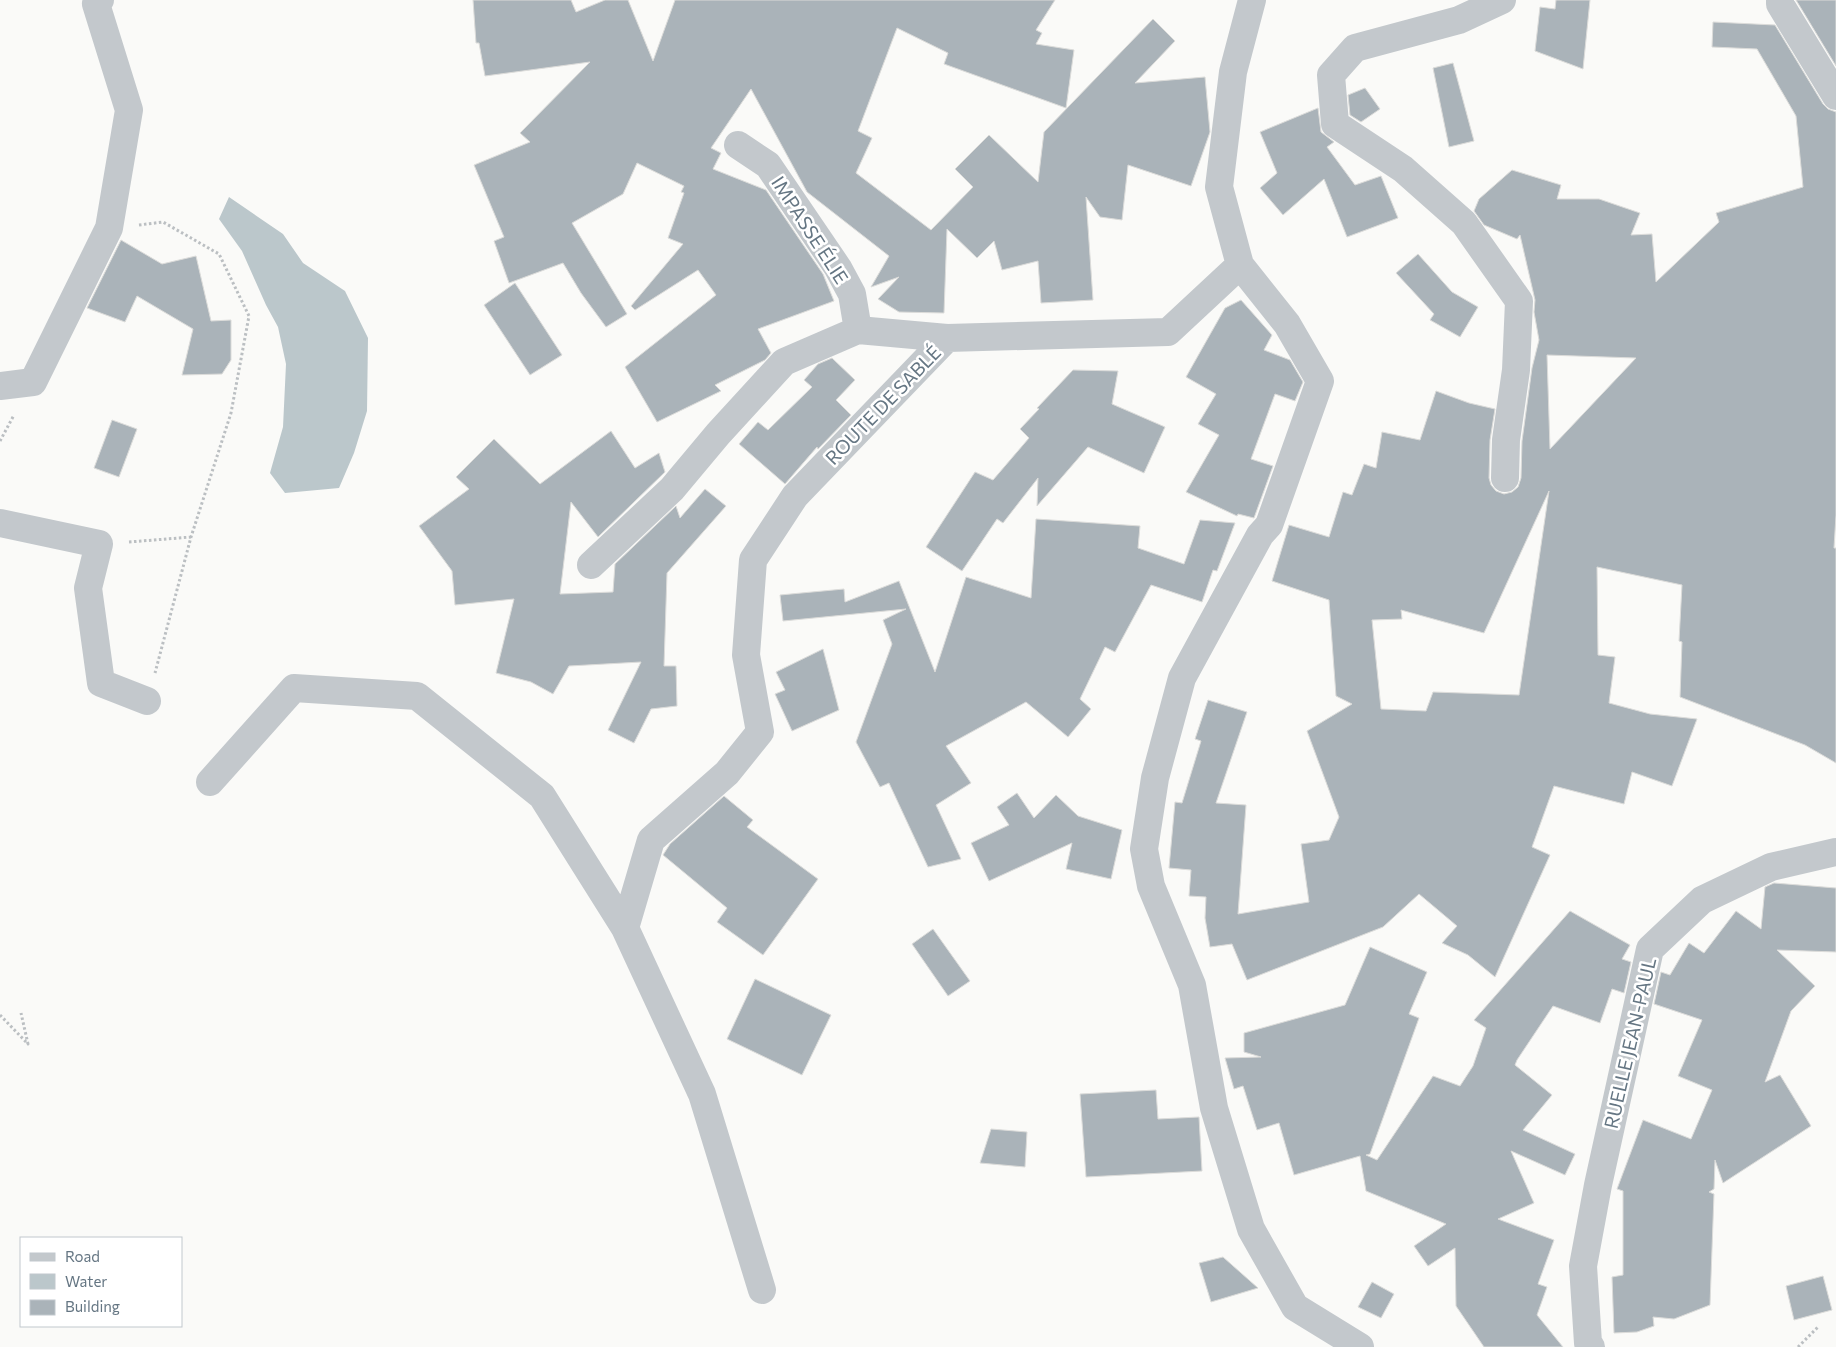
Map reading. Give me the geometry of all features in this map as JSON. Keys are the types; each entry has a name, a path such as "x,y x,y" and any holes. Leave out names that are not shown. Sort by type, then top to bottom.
{"street":[{"path":"0,386 33,382 109,228 129,110 96,4 100,0"},
{"path":"1252,0 1233,72 1219,187 1240,265 1287,324 1320,380 1269,524 1260,534 1182,678 1155,778 1144,849 1151,886 1192,984 1214,1108 1251,1229 1294,1307 1360,1347"},
{"path":"1502,0 1459,20 1355,48 1331,75 1335,124 1402,169 1464,222 1519,301 1516,370 1506,440 1505,478"},
{"path":"1780,0 1780,4 1836,96"},
{"name":"IMPASSE ÉLIE","path":"738,145 768,166 838,268 852,294 858,330"},
{"name":"ROUTE DE SABLÉ","path":"625,928 651,840 727,773 760,732 746,655 753,560 795,496 947,338 1168,332 1240,265"},
{"path":"591,565 672,489 718,434 784,362 858,330 947,338"},
{"path":"0,523 99,544 88,588 101,683 147,701"},
{"path":"210,782 294,688 418,696 542,796 625,928 702,1094 762,1290"},
{"name":"RUELLE JEAN-PAUL","path":"1591,1347 1588,1343 1582,1266 1650,949 1702,900 1771,867 1836,852"}],"path":[{"path":"109,228 163,222 219,254 249,316 231,413 191,537 147,701"},
{"path":"99,544 191,537"},
{"path":"0,1015 28,1044 21,1013"},
{"path":"1798,1347 1819,1326"}],"water":[{"path":"229,197 283,234 303,263 345,291 368,338 367,411 354,453 339,488 285,493 270,473 283,427 286,364 278,327 242,251 219,219"}],"building":[{"path":"473,0 571,0 576,12 605,0 628,0 653,61 675,0 1055,0 1036,30 1042,33 1036,44 1074,50 1066,108 944,64 948,53 897,28 858,131 872,138 856,173 931,230 973,187 955,169 989,135 1038,182 1044,132 1153,19 1175,41 1135,83 1205,77 1210,132 1191,186 1128,165 1122,220 1100,217 1086,197 1093,300 1041,303 1038,261 1002,270 994,241 977,258 947,229 944,313 899,312 878,299 899,277 871,287 889,256 807,192 751,89 711,148 721,153 713,169 766,190 823,274 834,301 758,329 771,353 765,360 715,385 721,391 657,422 625,367 716,295 698,270 635,310 631,306 683,244 668,238 684,193 681,192 684,186 637,163 623,194 572,223 627,314 606,327 581,293 563,263 509,283 494,241 504,237 474,165 530,142 520,133 590,62 485,76 479,43 476,43"},
{"path":"1556,0 1590,0 1583,69 1535,51 1540,7 1555,9"},
{"path":"1796,0 1836,0 1836,66"},
{"path":"1713,22 1775,25 1823,104 1828,109 1836,112 1836,515 1834,548 1836,548 1836,763 1805,745 1680,697 1682,642 1679,641 1682,585 1597,567 1598,655 1615,657 1609,703 1650,714 1697,719 1672,786 1632,772 1624,804 1554,786 1532,847 1550,855 1495,977 1468,955 1442,943 1457,926 1419,894 1383,927 1247,980 1232,944 1210,947 1205,918 1206,897 1189,896 1191,870 1169,868 1175,802 1182,803 1201,741 1195,739 1208,700 1247,712 1216,803 1246,805 1238,914 1309,902 1301,844 1329,840 1339,817 1307,731 1352,704 1336,696 1329,600 1272,581 1289,525 1329,537 1343,492 1352,495 1364,464 1376,468 1382,432 1420,440 1436,391 1469,403 1495,409 1490,440 1489,478 1491,485 1496,491 1504,494 1512,492 1518,487 1521,478 1522,441 1532,368 1539,340 1534,312 1535,300 1520,235 1517,239 1484,225 1474,211 1479,199 1512,170 1561,185 1557,199 1599,199 1640,213 1631,235 1652,234 1656,282 1719,222 1716,213 1803,187 1796,116 1757,49 1712,47","holes":["1547,355 1636,358 1550,449","1549,491 1519,695 1433,692 1426,711 1381,709 1372,620 1402,619 1401,610 1484,633"]},
{"path":"1453,63 1474,141 1449,147 1433,68"},
{"path":"1365,88 1380,109 1361,122 1350,115 1348,95"},
{"path":"1318,108 1321,132 1334,142 1327,147 1355,185 1381,176 1398,218 1347,237 1324,179 1283,215 1260,188 1277,173 1260,132"},
{"path":"121,240 162,264 196,256 211,321 231,320 231,360 222,374 182,375 193,329 137,296 125,322 87,308"},
{"path":"1418,254 1452,292 1478,307 1460,337 1430,320 1434,314 1396,273"},
{"path":"515,283 562,355 530,375 484,305"},
{"path":"1241,300 1272,335 1264,350 1290,360 1303,382 1295,401 1275,394 1251,459 1273,466 1254,518 1238,514 1237,516 1186,492 1219,435 1198,424 1216,394 1186,377 1225,308"},
{"path":"832,358 855,380 836,400 851,415 818,449 817,447 785,484 739,444 758,422 768,430 812,387 804,380 818,364"},
{"path":"1073,370 1118,371 1112,404 1165,427 1144,473 1088,447 1037,506 1038,478 1003,523 997,519 962,571 926,547 975,472 993,480 1029,438 1020,429"},
{"path":"112,420 137,429 119,477 94,468"},
{"path":"611,431 635,468 659,453 665,472 598,537 571,502 560,594 613,592 615,564 676,506 680,518 705,489 726,506 667,573 664,666 676,666 677,706 651,709 634,743 608,730 641,662 569,666 553,694 531,682 496,673 514,599 455,605 452,571 419,526 469,489 456,477 494,439 540,484"},
{"path":"1036,519 1140,526 1138,548 1184,564 1200,520 1235,523 1217,571 1213,570 1202,602 1151,585 1115,652 1105,647 1080,699 1091,709 1068,737 1026,702 946,746 971,783 936,805 961,859 928,867 889,783 880,787 856,742 892,644 883,620 906,609 783,621 780,595 844,589 845,602 899,581 935,672 966,577 1031,598"},
{"path":"823,649 839,710 792,731 775,694 785,690 776,672"},
{"path":"1017,793 1034,818 1056,795 1078,816 1122,830 1111,879 1066,869 1072,843 989,881 971,843 1009,825 997,807"},
{"path":"724,796 753,820 747,827 818,879 763,955 717,922 727,908 663,855 670,844"},
{"path":"1774,883 1836,888 1836,952 1777,950 1815,986 1791,1011 1765,1082 1780,1075 1811,1126 1723,1183 1715,1160 1714,1189 1709,1192 1714,1194 1710,1305 1674,1319 1653,1317 1654,1326 1637,1332 1614,1333 1612,1277 1623,1275 1623,1191 1617,1189 1643,1120 1691,1139 1712,1090 1678,1076 1702,1020 1654,1004 1661,972 1670,975 1689,943 1704,953 1736,911 1761,929 1765,887"},
{"path":"1570,911 1630,945 1622,959 1631,962 1624,993 1612,989 1600,1023 1553,1006 1517,1060 1515,1065 1552,1095 1523,1130 1575,1154 1565,1175 1511,1151 1534,1203 1498,1219 1554,1240 1538,1284 1547,1287 1537,1315 1563,1347 1484,1347 1456,1306 1455,1248 1428,1266 1414,1246 1446,1224 1366,1191 1360,1156 1294,1175 1279,1123 1257,1130 1243,1086 1234,1089 1225,1058 1261,1057 1244,1052 1244,1033 1345,1005 1370,947 1427,972 1409,1014 1419,1018 1370,1154 1366,1155 1377,1160 1433,1076 1460,1086 1473,1066 1486,1028 1474,1020"},
{"path":"933,929 970,981 948,996 912,944"},
{"path":"755,979 831,1015 802,1075 727,1039"},
{"path":"1156,1090 1158,1119 1199,1117 1202,1171 1086,1177 1080,1094"},
{"path":"991,1129 1027,1132 1025,1167 980,1163"},
{"path":"1223,1257 1258,1288 1211,1302 1199,1263"},
{"path":"1823,1276 1832,1310 1794,1320 1786,1286"},
{"path":"1372,1282 1394,1294 1381,1318 1358,1307"}]}
